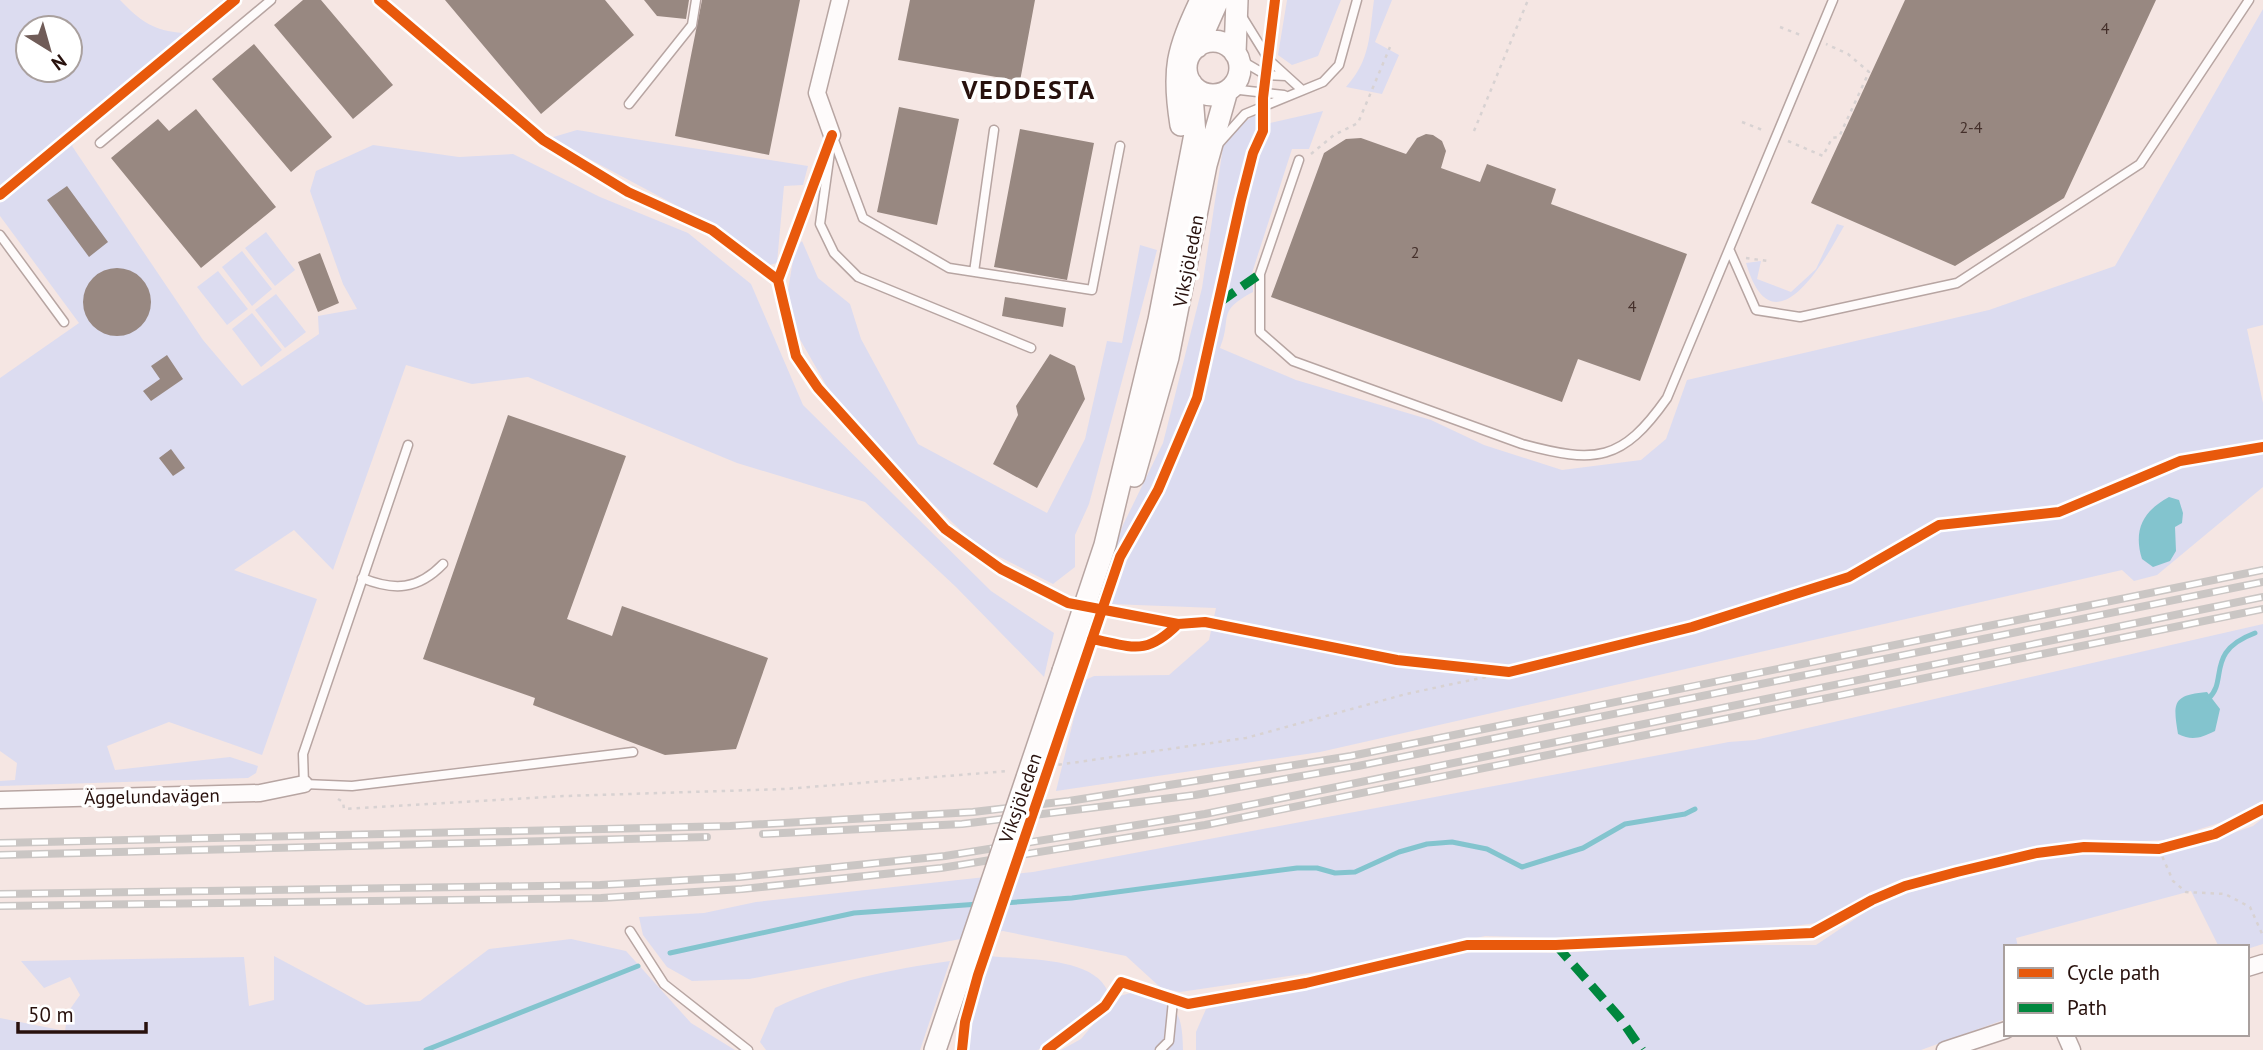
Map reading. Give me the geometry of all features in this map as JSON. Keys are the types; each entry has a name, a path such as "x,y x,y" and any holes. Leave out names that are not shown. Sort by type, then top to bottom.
{"main road":[{"name":"Viksjöleden","path":"1196,169 1175,76 1181,46 1200,0"},
{"path":"1230,1 1237,74 1228,91 1209,96 1191,83 1187,67 1197,47 1230,1"},
{"path":"1197,47 1207,41 1219,40 1236,55"},
{"name":"Viksjöleden","path":"934,1050 1105,545 1130,486 1156,403 1180,307 1196,169 1191,83"},
{"name":"Viksjöleden","path":"1196,169 1228,91"}],"street":[{"path":"832,135 817,93 840,0"},
{"name":"Äggelundavägen","path":"0,800 260,793 304,784"},
{"path":"1945,1050 2004,1031"}],"lane":[{"path":"100,144 271,0"},
{"path":"629,104 692,25 696,0"},
{"path":"1196,169 1233,124 1254,108 1324,82 1339,65 1357,0"},
{"path":"1298,160 1260,274 1260,332 1293,361 1522,444 1559,454 1588,456 1618,449 1646,429 1667,398 1833,0"},
{"path":"1730,251 1756,310 1800,317 1957,283 2140,164 2249,0"},
{"path":"1230,1 1255,41 1301,89"},
{"path":"1236,55 1266,75 1286,76"},
{"path":"1228,91 1284,95"},
{"path":"974,272 994,130"},
{"path":"832,135 863,218 949,268 1092,290 1120,146"},
{"path":"832,135 820,224 834,253 858,276 1031,348"},
{"path":"0,235 64,322"},
{"path":"408,445 303,754 304,784 352,786 633,752"},
{"path":"362,578 396,589 414,585 443,564"},
{"path":"630,931 664,984 748,1050"},
{"path":"1160,1050 1169,1041 1173,1001"}],"path":[{"path":"1474,131 1528,0"},
{"path":"1742,122 1823,156 1832,138 1839,137 1869,72 1848,54 1780,27"},
{"path":"1298,160 1313,153 1334,135 1358,123 1391,47"},
{"path":"1730,251 1751,259 1768,261"},
{"path":"1472,668 1509,672"},
{"path":"1041,768 1246,738 1406,694 1522,668"},
{"path":"1044,780 1053,754"},
{"path":"333,797 343,802 344,809 565,796 785,789 1016,771"},
{"path":"2146,849 2163,848 2173,881 2186,892 2225,894 2250,907 2263,936"}],"shaded area":[{"path":"0,0 120,0 148,24 183,33 223,0 230,0 94,113 72,146 203,340 242,386 319,334 318,316 357,309 343,284 310,191 316,171 373,145 459,157 513,154 600,197 688,233 751,284 803,405 991,591 1054,633 1044,677 956,587 865,502 737,463 528,377 472,384 406,365 333,570 294,530 234,570 317,599 262,755 169,722 107,746 115,770 230,757 258,766 256,773 248,778 0,786 0,781 15,780 17,763 0,751 0,378 79,323 0,216"},
{"path":"1287,0 1341,0 1318,56 1292,65 1278,55"},
{"path":"1374,0 1392,0 1375,42 1399,55 1382,94 1346,87 1365,57"},
{"path":"2263,9 2263,325 2247,329 2263,403 2263,487 2157,575 2134,581 2122,570 1320,752 1056,791 1083,681 1094,676 1169,675 1209,640 1216,608 1110,604 1097,593 1123,525 1163,443 1202,288 1223,147 1228,135 1254,115 1266,124 1323,111 1309,149 1292,149 1252,273 1253,292 1229,310 1220,348 1296,380 1431,420 1484,445 1562,470 1641,460 1666,439 1687,380 1989,310 2115,266"},
{"path":"577,130 808,166 803,185 784,186 777,263 766,266 726,232 550,138"},
{"path":"1837,224 1844,226 1835,243 1810,279 1797,293 1783,301 1769,300 1757,289 1746,263 1761,261 1757,279 1791,292 1816,269"},
{"path":"266,232 295,270 275,286 245,248"},
{"path":"802,241 818,278 850,304 861,339 918,444 1047,513 1085,439 1107,341 1122,343 1140,245 1157,250 1089,504 1075,535 1075,567 1053,584 976,545 912,484 833,397 794,329 788,290 795,248"},
{"path":"242,251 272,289 252,306 222,267"},
{"path":"218,271 248,309 227,325 197,287"},
{"path":"276,294 306,332 285,348 255,310"},
{"path":"252,313 282,350 261,367 232,329"},
{"path":"2263,624 2263,800 2238,817 2165,840 2031,847 1899,881 1824,922 1786,927 1585,939 1485,936 1344,968 1180,992 1161,988 1126,956 1003,931 749,979 692,981 667,967 643,935 639,917 704,913 756,902 1033,872 1729,742 1755,740"},
{"path":"2263,818 2263,944 2249,948 2249,945 2218,945 2191,891 2016,938 2018,945 2004,945 2004,1020 1921,1050 1196,1050 1196,1032 1206,1009 1481,950 1559,953 1681,945 1816,945 1885,899 2020,863 2085,852 2143,856 2205,843 2253,826"},
{"path":"571,939 626,951 691,1023 735,1050 0,1050 0,1018 65,1031 68,1012 80,995 70,977 44,988 21,961 244,957 249,1006 274,1000 274,956 366,1005 420,1001 489,949"},
{"path":"990,956 1073,966 1100,980 1108,992 1077,1027 1047,1046 1037,1050 965,1050 976,997"},
{"path":"950,961 920,1050 766,1050 760,1042 775,1008 796,999 860,978"},
{"path":"1134,992 1174,1009 1181,1024 1183,1050 1061,1050 1081,1039 1116,997"}],"water":[{"path":"2169,497 2179,500 2183,513 2182,523 2175,527 2176,551 2170,561 2153,567 2142,559 2140,530 2147,515"},
{"path":"2207,692 2220,709 2215,731 2197,738 2178,734 2178,702 2187,695"}],"building":[{"path":"303,0 321,0 393,85 353,119 274,25"},
{"path":"445,0 605,0 634,35 541,114"},
{"path":"644,0 689,0 686,19 657,16"},
{"path":"702,0 800,0 769,155 675,136"},
{"path":"910,0 1035,0 1020,81 898,60"},
{"path":"1905,0 2156,0 2064,198 1955,266 1811,203"},
{"path":"254,44 332,137 291,172 212,79"},
{"path":"899,107 959,119 937,225 877,212"},
{"path":"196,109 276,207 201,268 111,158 158,119 169,131"},
{"path":"1020,129 1094,143 1067,280 994,267"},
{"path":"1426,134 1442,141 1446,151 1441,168 1480,182 1487,164 1556,189 1551,204 1687,254 1640,381 1578,359 1562,402 1271,297 1324,153 1346,139 1361,138 1406,154 1417,138"},
{"path":"67,186 108,242 89,257 47,200"},
{"path":"320,253 339,303 318,312 298,262"},
{"path":"117,268 130,271 141,278 148,289 151,302 148,315 141,326 130,333 117,336 104,333 93,326 86,315 83,302 86,289 93,278 104,271"},
{"path":"1005,297 1066,308 1063,327 1002,316"},
{"path":"1050,354 1075,366 1085,399 1037,488 993,464 1018,415 1016,406"},
{"path":"167,355 183,379 151,401 143,391 160,379 151,366"},
{"path":"508,415 626,456 567,619 612,636 622,606 768,658 736,749 665,755 533,705 535,698 423,659"},
{"path":"171,449 185,468 173,476 159,458"}],"waterway":[{"path":"2208,699 2217,684 2223,657 2239,641 2255,633"},
{"path":"989,904 1072,898 1297,868 1317,868 1335,873 1355,872 1399,852 1427,844 1452,842 1487,849 1522,867 1583,848 1625,824 1685,814 1695,809"},
{"path":"670,953 854,913 979,904"},
{"path":"426,1050 638,966"}],"railway":[{"path":"0,843 730,826 973,812 1069,801 1351,756 2263,570"},
{"path":"763,834 962,824 1195,795 1358,766 2263,582"},
{"path":"0,894 600,885 740,877 945,856 1205,814 2263,597"},
{"path":"0,906 601,898 742,889 941,868 1205,825 2263,609"},
{"path":"0,855 707,837"}],"marked path":[{"path":"1220,302 1260,274"},
{"path":"1556,945 1620,1018 1642,1050"}],"cycle path":[{"path":"0,195 235,0"},
{"path":"379,0 543,140 628,192 712,230 778,280"},
{"path":"962,1050 965,1022 978,975 1120,557 1158,490 1197,398 1241,200 1253,153 1263,131 1263,98 1275,0"},
{"path":"832,135 778,280 796,356 818,388 945,529 1001,569 1068,603 1178,624 1205,622 1397,660 1509,672 1692,627 1849,577 1939,525 2059,512 2180,461 2263,447"},
{"path":"1092,639 1129,646 1148,645 1178,624"},
{"path":"1047,1050 1105,1006 1121,982 1188,1004 1306,983 1467,945 1556,945 1812,933 1872,900 1905,886 2037,853 2084,847 2159,849 2215,834 2263,809"}],"district":[{"name":"VEDDESTA","path":"1029,90"}]}
